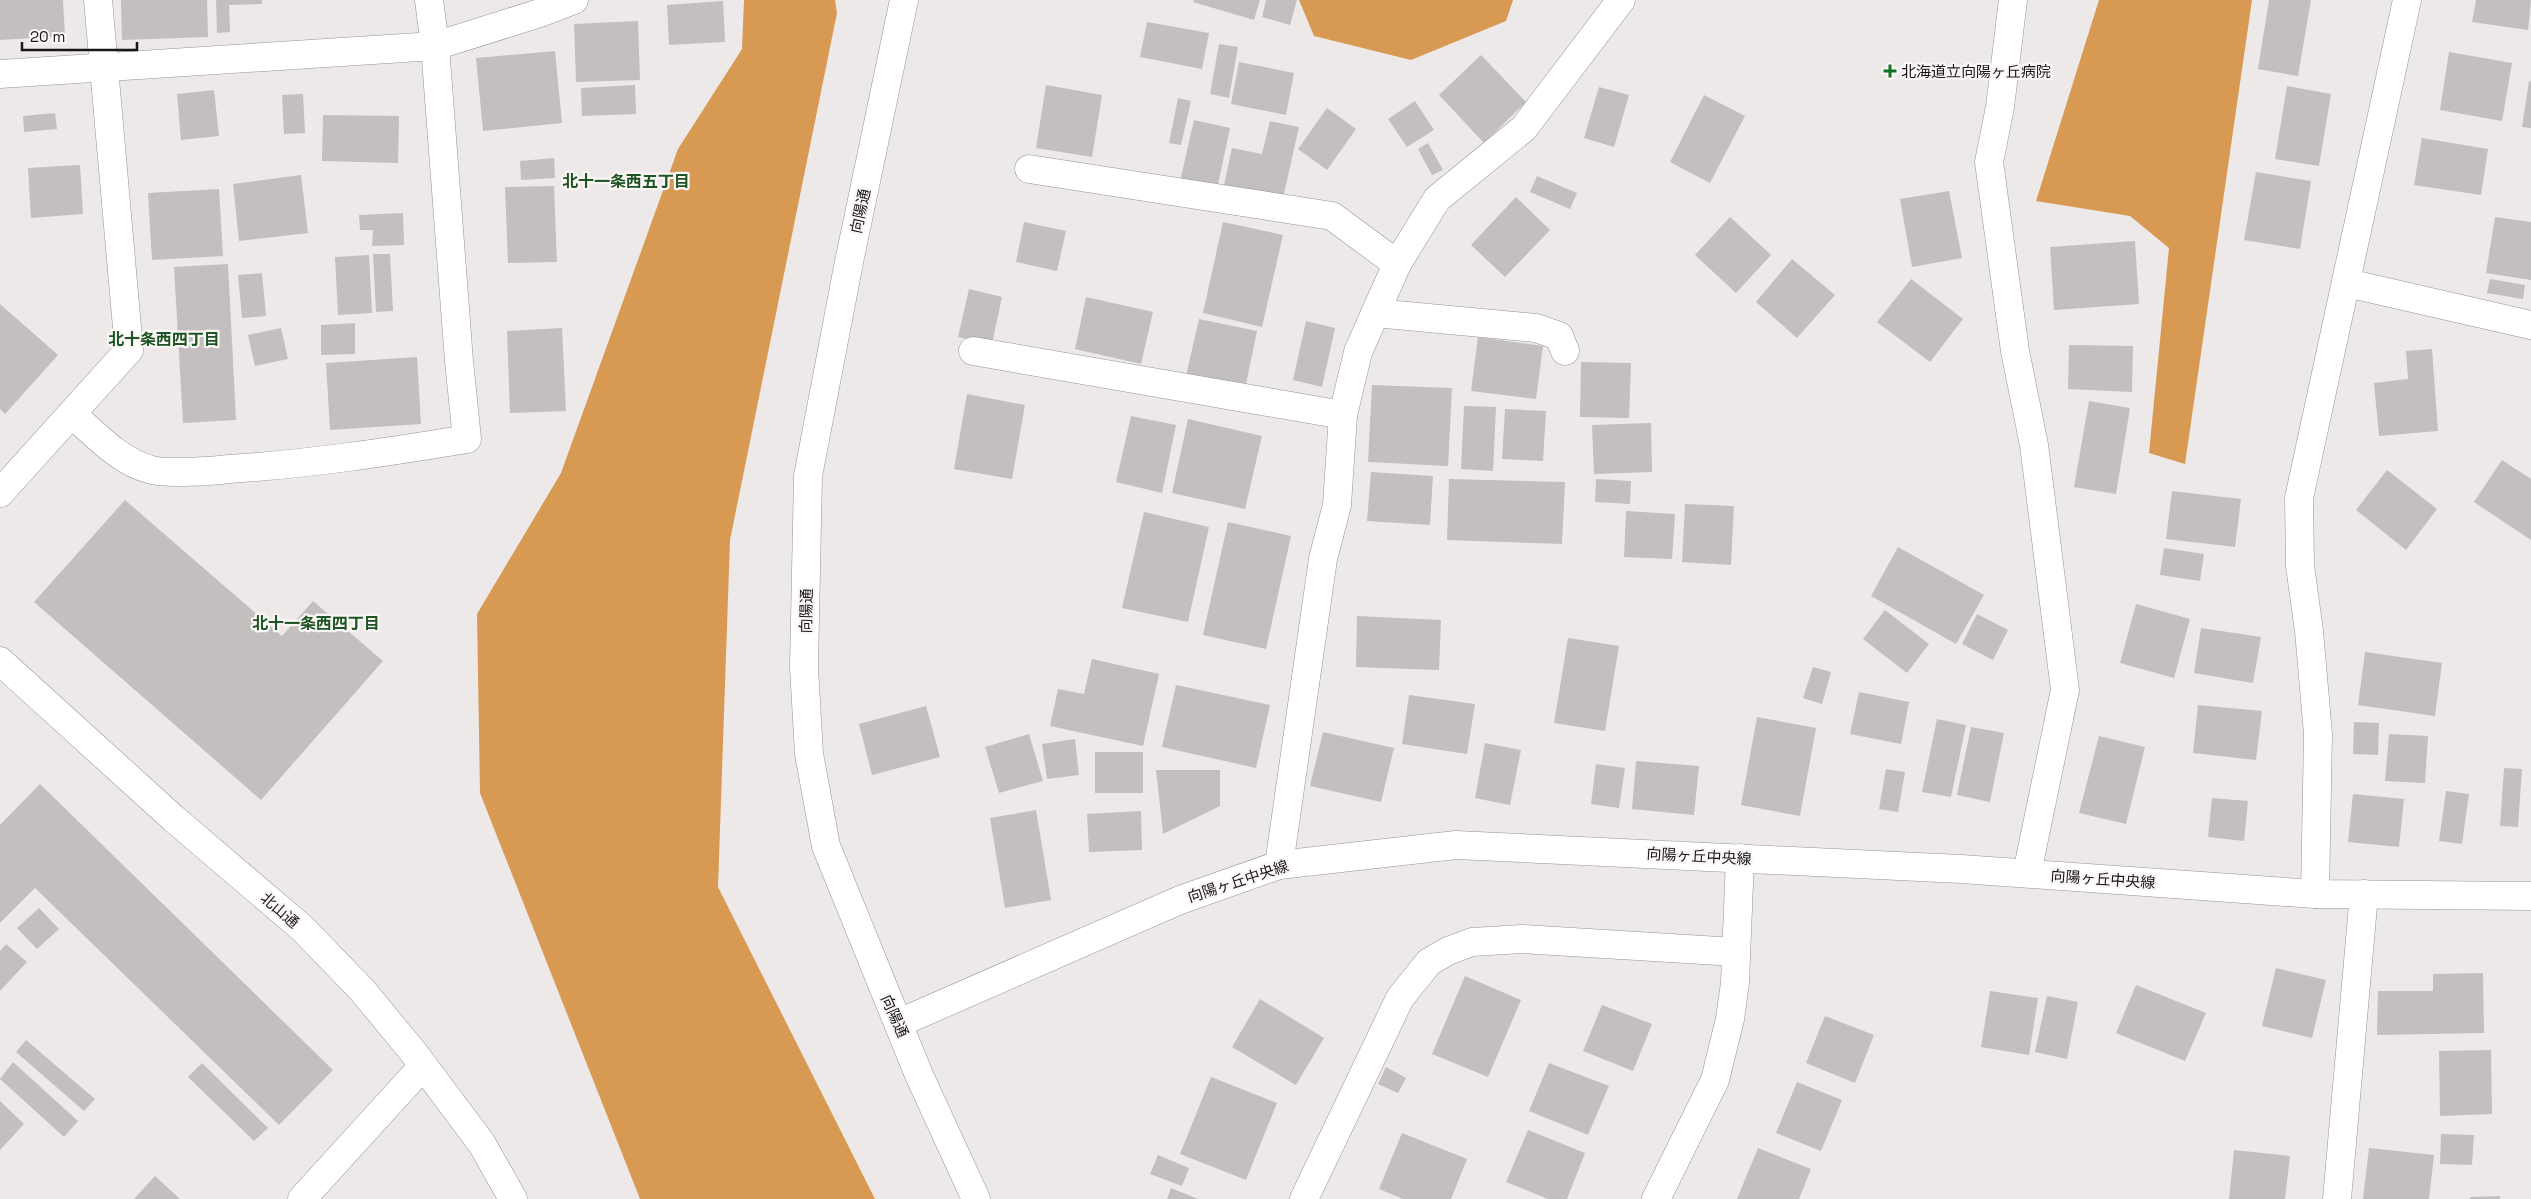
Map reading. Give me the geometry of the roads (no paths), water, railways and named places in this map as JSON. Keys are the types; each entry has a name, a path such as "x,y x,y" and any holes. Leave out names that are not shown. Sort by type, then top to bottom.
{"street":[{"path":"0,493 129,350 98,0"},
{"path":"72,414 121,457 154,471 214,470 288,465 363,456 467,439 459,360 435,46 429,0"},
{"path":"0,74 435,46 540,13 574,0"},
{"name":"向陽通","path":"904,0 849,262 808,476 804,668 809,754 826,846 876,974 899,1023 919,1075 976,1199"},
{"path":"1279,865 1323,559 1337,504 1343,415 1358,352 1397,264 1437,199 1524,128 1621,0"},
{"path":"2013,0 2000,106 1989,162 2015,351 2034,445 2065,690 2027,873"},
{"path":"2314,894 2318,734 2309,631 2300,566 2299,498 2407,0"},
{"path":"1029,169 1332,216 1397,264"},
{"path":"2347,283 2531,325"},
{"path":"1375,313 1536,328 1559,336 1565,350"},
{"path":"972,351 1343,415"},
{"name":"北山通","path":"0,662 173,818 302,928 362,990 482,1144 513,1199"},
{"name":"向陽ヶ丘中央線","path":"899,1023 1180,900 1279,865 1456,845 2027,873 2314,894 2531,896"},
{"path":"1656,1199 1715,1080 1730,1019 1736,952 1740,858"},
{"path":"2337,1199 2364,894"},
{"path":"1304,1199 1400,998 1429,962 1472,942 1522,939 1736,952"},
{"path":"302,1199 423,1066"}],"place":[{"name":"北海道立向陽ヶ丘病院","path":"1890,71"}],"district":[{"name":"北十一条西五丁目","path":"626,181"},
{"name":"北十条西四丁目","path":"164,339"},
{"name":"北十一条西四丁目","path":"316,623"}]}
